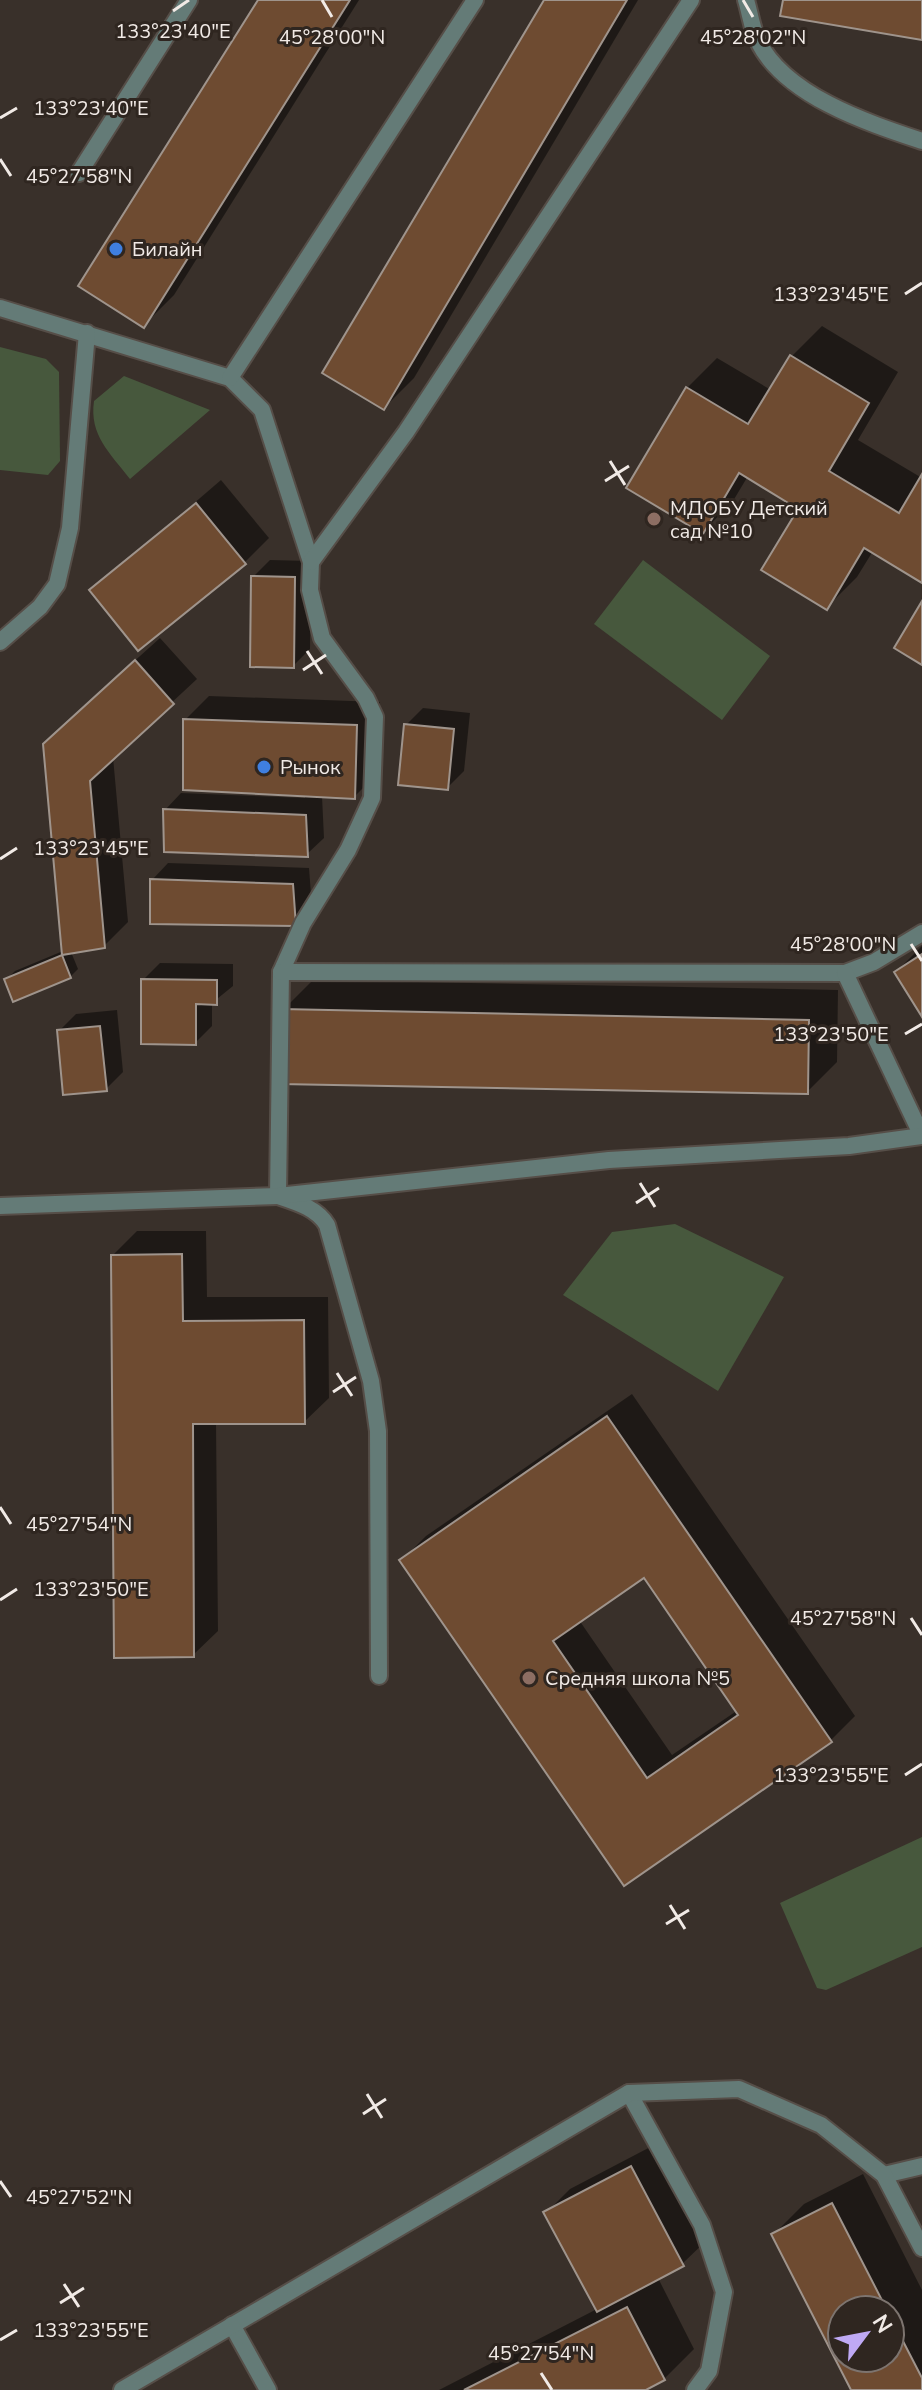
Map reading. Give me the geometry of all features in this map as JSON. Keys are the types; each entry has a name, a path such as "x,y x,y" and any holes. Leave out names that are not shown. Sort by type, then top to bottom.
{"lane":[{"path":"79,173 189,0"},
{"path":"230,378 475,0"},
{"path":"311,562 406,432 691,0"},
{"path":"746,0 758,41 786,80 869,123 922,141"},
{"path":"0,308 230,378 262,410 311,562 310,590 322,638 366,698 375,717 372,798 348,850 303,923 281,972 278,1196"},
{"path":"0,642 40,607 57,584 70,528 87,333"},
{"path":"281,972 845,973 874,962 922,933"},
{"path":"0,1206 278,1196 609,1160 849,1146 922,1136 845,973"},
{"path":"278,1196 302,1205 323,1218 327,1225 371,1381 378,1431 379,1676"},
{"path":"122,2390 629,2093 739,2089 821,2125 884,2175 922,2248"},
{"path":"629,2093 702,2225 724,2292 709,2371 695,2390"},
{"path":"884,2175 922,2166"},
{"path":"232,2325 268,2390"}],"green space":[{"path":"0,347 46,359 59,372 60,461 48,475 0,470"},
{"path":"124,376 210,410 130,479 103,443 93,413 94,401"},
{"path":"643,560 770,656 722,720 594,624"},
{"path":"675,1224 784,1277 718,1391 563,1295 612,1232"},
{"path":"922,1837 922,1947 826,1990 817,1988 780,1903"}],"building":[{"path":"258,0 350,0 144,328 78,286"},
{"path":"544,0 627,0 384,410 322,373"},
{"path":"783,0 922,0 922,40 780,16"},
{"path":"790,355 869,403 829,471 899,513 922,474 922,583 864,548 827,610 761,570 798,509 739,473 703,534 626,488 686,387 748,424"},
{"path":"196,503 246,564 138,651 89,590"},
{"path":"251,576 295,577 294,668 250,667"},
{"path":"922,601 922,665 894,648"},
{"path":"135,660 174,704 90,781 105,948 62,955 43,744"},
{"path":"183,719 357,725 355,799 183,790"},
{"path":"404,724 454,729 448,790 398,785"},
{"path":"163,809 306,815 308,857 164,852"},
{"path":"150,879 293,884 296,926 150,924"},
{"path":"922,954 922,1017 894,972"},
{"path":"62,955 71,978 13,1002 4,979"},
{"path":"141,979 217,980 217,1005 196,1004 196,1045 141,1044"},
{"path":"281,1009 809,1020 808,1094 280,1084"},
{"path":"100,1026 107,1091 63,1095 57,1030"},
{"path":"182,1254 183,1321 304,1320 305,1424 193,1424 194,1657 114,1658 111,1255"},
{"name":"Средняя школа №5","path":"607,1416 832,1742 624,1886 399,1560","holes":["644,1578 738,1715 647,1778 553,1641"]},
{"path":"631,2166 684,2266 597,2312 543,2212"},
{"path":"832,2203 879,2294 826,2294 826,2341 771,2234"},
{"path":"627,2307 665,2380 646,2390 464,2390"},
{"path":"906,2347 922,2378 922,2390 851,2390 843,2374 906,2374"}],"place":[{"name":"Билайн","path":"116,249"},
{"name":"МДОБУ Детский сад №10","path":"654,519"},
{"name":"Рынок","path":"264,767"},
{"name":"Средняя школа №5","path":"529,1678"}]}
